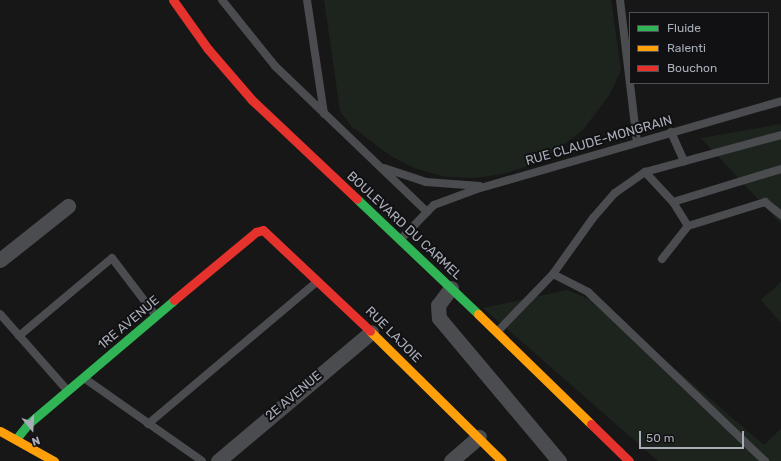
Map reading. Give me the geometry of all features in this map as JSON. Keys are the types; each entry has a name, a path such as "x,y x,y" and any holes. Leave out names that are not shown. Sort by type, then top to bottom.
{"street":[{"name":"BOULEVARD DU CARMEL","path":"173,0 208,49 252,100 497,332 629,461"},
{"path":"0,260 68,206"},
{"name":"RUE LAJOIE","path":"263,230 270,234 318,280 502,461"},
{"name":"1RE AVENUE","path":"16,439 28,424 67,390 84,378 256,232 263,230"},
{"path":"451,288 438,305 440,320 559,461"},
{"name":"2E AVENUE","path":"218,461 371,332"},
{"path":"0,431 54,461"},
{"path":"451,461 479,437"},
{"path":"27,458 34,450"}],"lane":[{"path":"222,0 275,66 427,212"},
{"path":"308,0 324,114"},
{"path":"620,0 629,75"},
{"path":"630,84 637,142"},
{"name":"RUE CLAUDE-MONGRAIN","path":"400,240 434,205 490,185 781,101"},
{"path":"671,132 684,161"},
{"path":"497,332 552,274 593,218 615,193 645,172 781,135"},
{"path":"376,164 400,174 426,182 467,186 490,185"},
{"path":"673,202 781,169"},
{"path":"645,172 673,202 688,226"},
{"path":"662,260 688,226 765,202 781,215"},
{"path":"19,336 112,258 156,317"},
{"path":"552,274 588,292 765,461"},
{"path":"148,424 318,280"},
{"path":"0,314 67,390"},
{"path":"84,378 202,461"}],"shaded area":[{"path":"324,0 611,0 621,70 610,94 583,130 560,148 534,164 503,174 476,178 446,177 414,168 391,156 352,127 340,111"},
{"path":"781,124 781,224 701,138"},
{"path":"781,282 781,323 761,300"},
{"path":"567,290 597,302 764,445 781,429 781,461 658,461 483,308"}],"traffic: fast":[{"path":"357,199 478,314"},
{"path":"16,439 28,424 174,300"}],"traffic: slow":[{"path":"478,314 591,424"},
{"path":"370,331 502,461"},
{"path":"0,431 54,461"}],"traffic: jam":[{"path":"173,0 208,49 252,100 357,199"},
{"path":"174,300 256,232 263,230 370,331"},
{"path":"591,424 629,461"}]}
